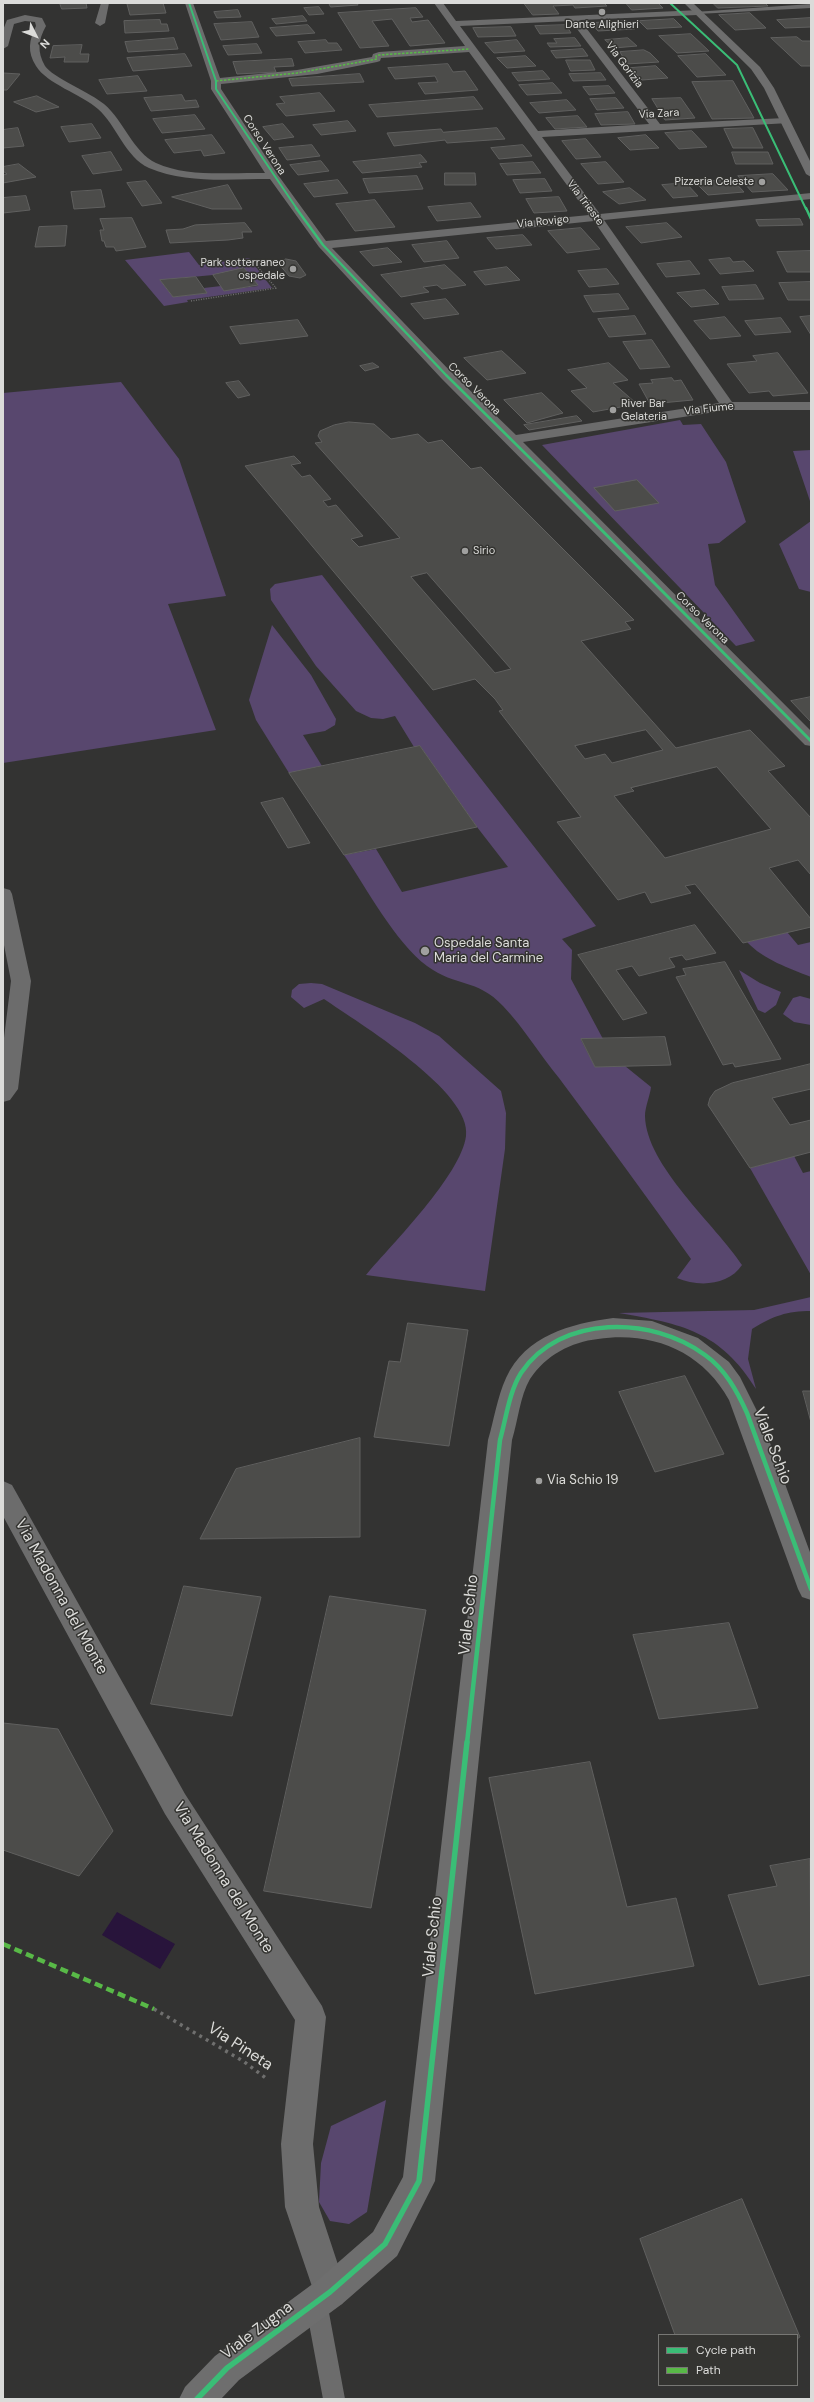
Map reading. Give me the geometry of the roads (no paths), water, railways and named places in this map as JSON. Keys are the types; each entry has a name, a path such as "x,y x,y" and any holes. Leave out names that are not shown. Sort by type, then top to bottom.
{"street":[{"path":"100,23 105,3"},
{"name":"Corso Verona","path":"189,3 216,81 216,89 273,176 323,245 446,375 513,440 811,741"},
{"name":"Via Trieste","path":"438,3 470,49 486,67 535,134 728,406"},
{"path":"688,3 755,67 769,88 811,174"},
{"path":"452,24 697,12"},
{"path":"3,46 10,22 25,18 39,20 41,26 34,36 33,46 39,65 44,70 99,105 118,124 144,160 151,164 171,171 190,173 273,176"},
{"name":"Via Gorizia","path":"573,18 656,126"},
{"path":"216,81 277,77 360,64 377,60 376,56 379,55 470,49"},
{"name":"Via Zara","path":"535,134 656,126 785,121"},
{"name":"Via Rovigo","path":"323,245 594,216 811,196"},
{"name":"Via Fiume","path":"513,440 667,414 728,406 811,406"},
{"path":"3,894 21,981 8,1089 3,1095"},
{"name":"Viale Schio","path":"323,2296 385,2244 419,2181 500,1440 518,1378 537,1355 564,1337 611,1326 656,1330 682,1340 709,1358 731,1382 744,1405 811,1589"},
{"name":"Via Madonna del Monte","path":"3,1492 175,1804 310,2017 297,2144 302,2207 323,2296"},
{"name":"Viale Zugna","path":"197,2399 227,2368 323,2296"}],"lane":[{"path":"697,12 796,5 811,6"},
{"path":"323,2296 334,2399"}],"place":[{"name":"Dante Alighieri","path":"602,12"},
{"name":"Pizzeria Celeste","path":"762,182"},
{"name":"Park sotterraneo ospedale","path":"293,269"},
{"name":"River Bar Gelateria","path":"613,410"},
{"name":"Sirio","path":"465,551"},
{"name":"Ospedale Santa Maria del Carmine","path":"425,951"},
{"name":"Via Schio 19","path":"539,1481"}]}
